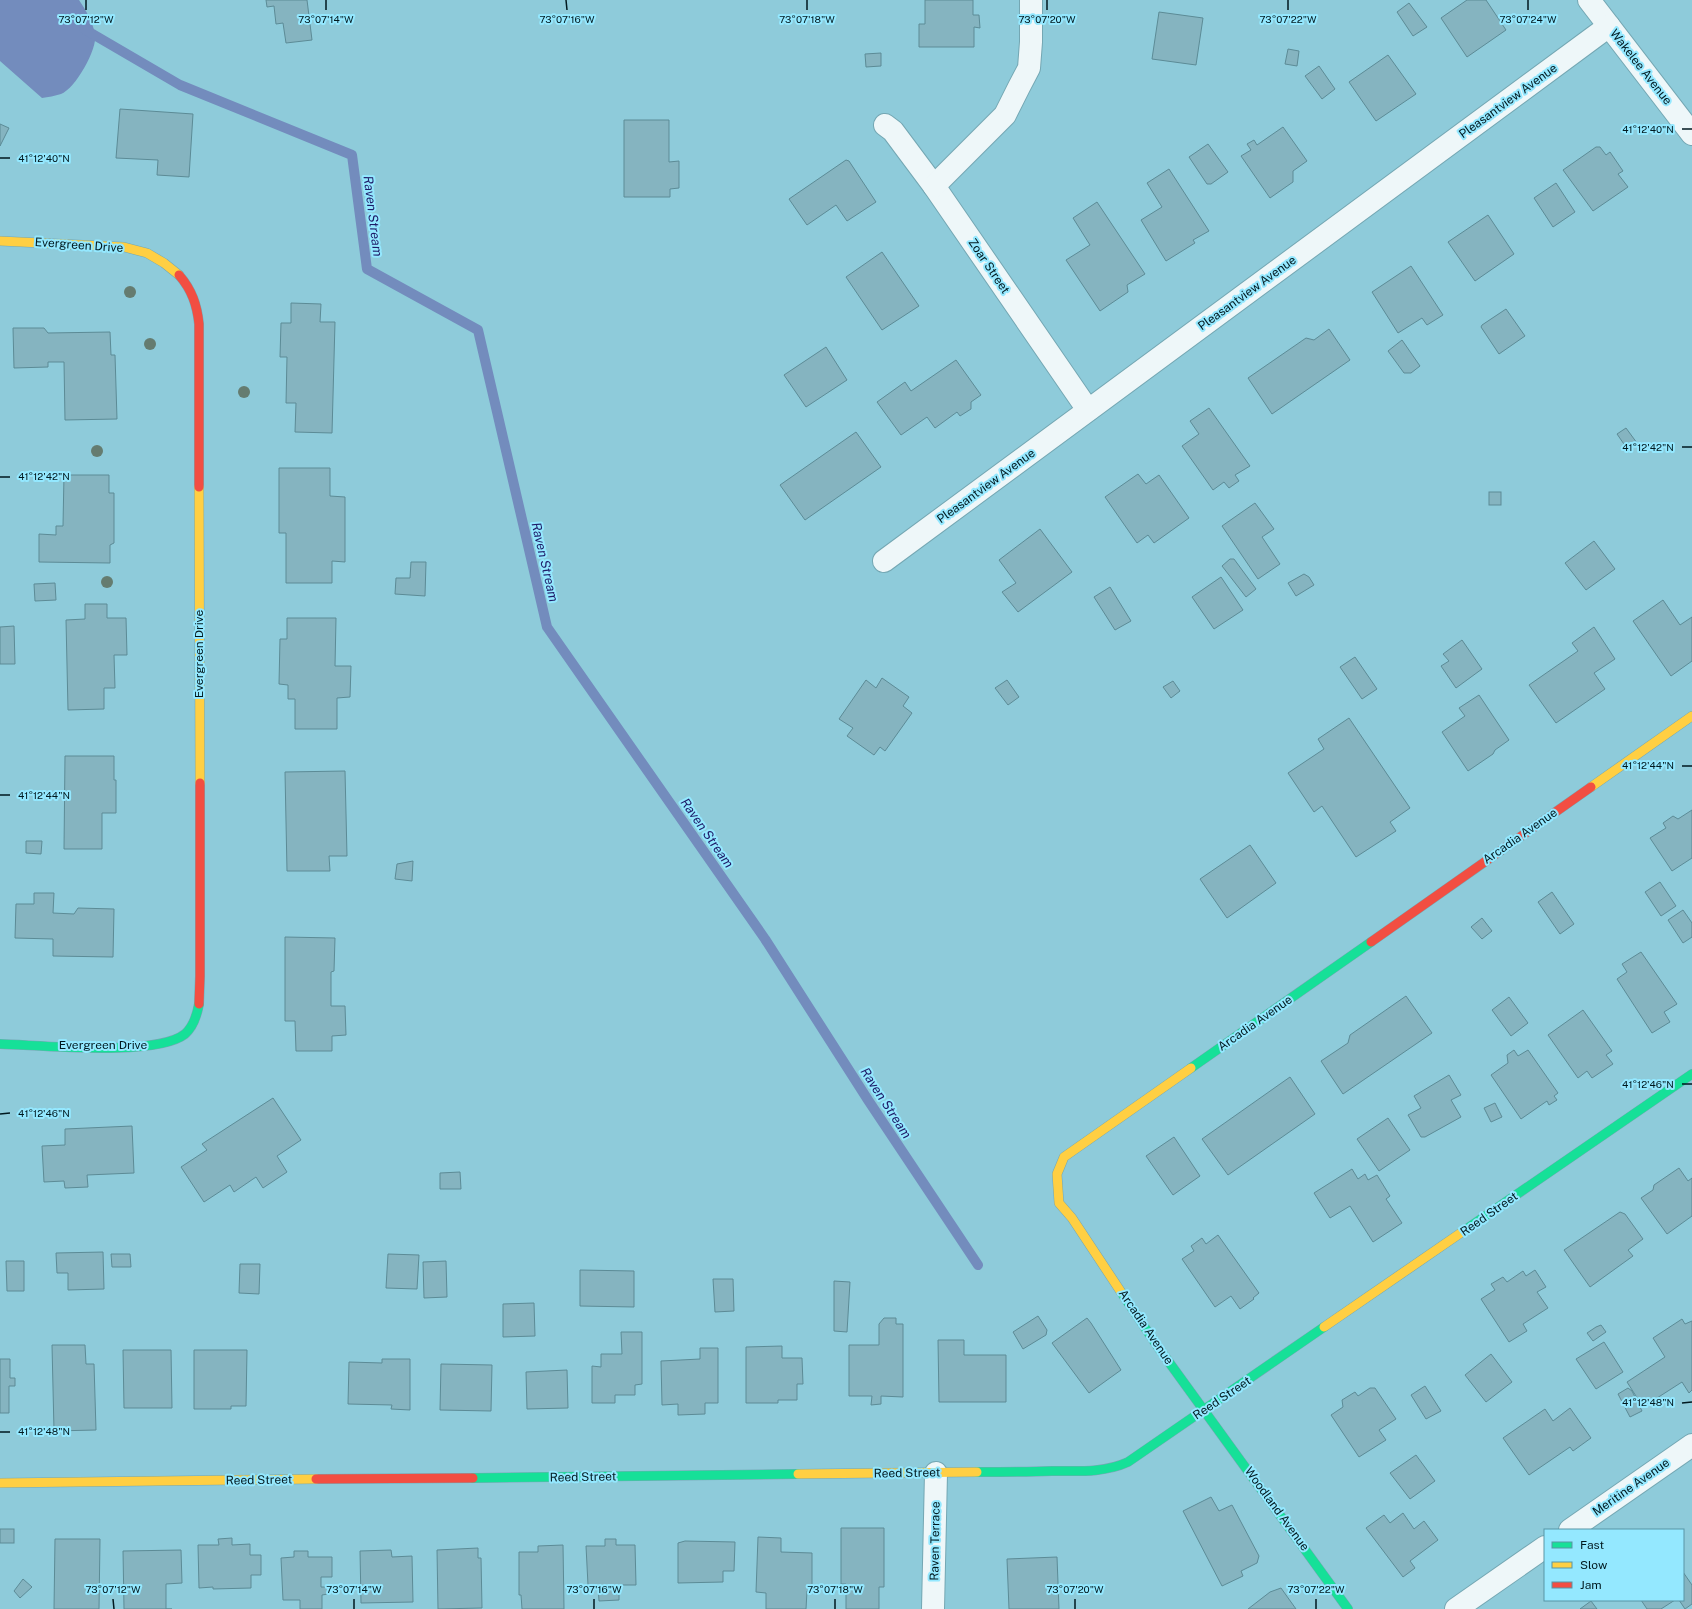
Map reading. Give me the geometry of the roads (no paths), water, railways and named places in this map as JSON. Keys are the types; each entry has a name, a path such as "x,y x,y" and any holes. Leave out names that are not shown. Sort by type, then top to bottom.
{"street":[{"path":"934,186 1004,115 1023,81 1029,68 1031,42 1031,0"},
{"name":"Wakelee Avenue","path":"1589,0 1692,134"},
{"name":"Pleasantview Avenue","path":"884,561 1609,26"},
{"name":"Zoar Street","path":"885,125 893,131 934,186 1088,410"},
{"name":"Evergreen Drive","path":"0,241 132,249 147,253 164,263 180,276 191,291 197,307 199,324 200,682 199,984 196,1015 191,1027 183,1035 174,1040 142,1046 120,1047 0,1044"},
{"name":"Arcadia Avenue","path":"1205,1410 1158,1347 1072,1218 1059,1203 1057,1174 1064,1157 1692,716"},
{"name":"Reed Street","path":"0,1483 936,1473 1080,1471 1111,1468 1128,1462 1205,1410 1692,1074"},
{"name":"Woodland Avenue","path":"1205,1410 1348,1609"},
{"name":"Meritine Avenue","path":"1571,1529 1692,1445"},
{"name":"Raven Terrace","path":"933,1609 936,1473"},
{"path":"1456,1609 1544,1548"}],"water":[{"path":"0,0 79,0 93,25 95,41 89,58 79,77 67,91 59,95 42,98 0,61"}],"waterway":[{"name":"Raven Stream","path":"84,29 180,85 352,155 367,269 478,330 547,627 765,939 868,1100 978,1265"}]}
